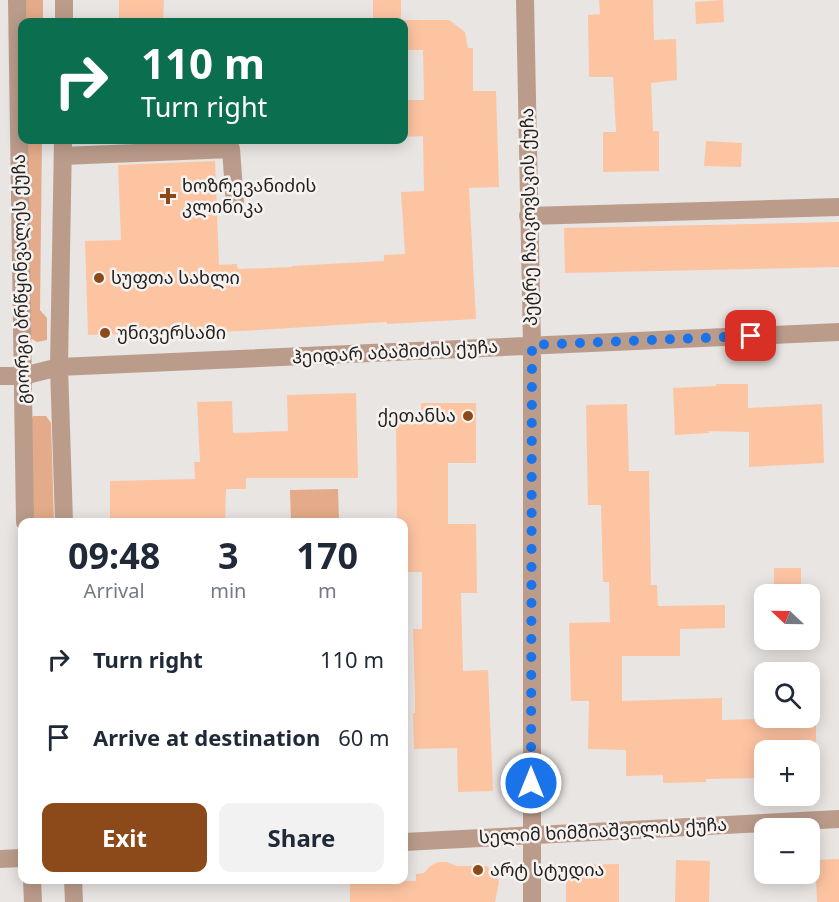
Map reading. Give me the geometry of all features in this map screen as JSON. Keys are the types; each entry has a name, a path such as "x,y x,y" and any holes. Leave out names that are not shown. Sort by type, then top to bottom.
{"street":[{"name":"გიორგი ბრწყინვალეს ქუჩა","path":"17,0 18,63"},
{"path":"64,0 64,18"},
{"name":"პეტრე ჩაიკოვსკის ქუჩა","path":"525,0 532,345 532,902"},
{"name":"გიორგი ბრწყინვალეს ქუჩა","path":"19,144 25,518"},
{"name":"გიორგი ბრწყინვალეს ქუჩა","path":"63,148 59,367 64,518"},
{"path":"63,148 231,149 235,205"},
{"path":"528,216 839,207"},
{"name":"ჰეიდარ აბაშიძის ქუჩა","path":"23,376 59,367 839,332"},
{"path":"0,376 23,376"},
{"name":"სელიმ ხიმშიაშვილის ქუჩა","path":"408,842 839,819"},
{"path":"0,858 18,858"},
{"path":"32,884 33,902"},
{"path":"73,884 74,902"}],"shaded area":[{"path":"26,0 43,0 43,18 26,18"},
{"path":"27,144 42,144 40,310 47,318 47,340 37,342 27,336"},
{"path":"33,416 46,416 51,423 54,518 33,518 30,423"},
{"path":"338,489 339,518 291,518 290,490"}],"building":[{"path":"119,0 164,0 163,18 119,18"},
{"path":"373,0 401,0 401,18 373,18"},
{"path":"599,0 653,0 654,40 676,39 677,80 651,83 653,131 659,131 659,171 603,172 603,132 616,132 613,77 589,77 588,15 600,14"},
{"path":"723,0 724,22 696,24 695,2"},
{"path":"408,20 449,20 465,32 468,48 473,48 473,91 496,91 499,187 469,188 476,319 242,331 88,335 85,241 121,240 118,165 215,161 219,265 237,264 238,269 292,267 384,261 384,255 405,254 401,192 424,191 423,136 408,137 408,100 424,100 423,50 408,50"},
{"path":"706,141 742,143 741,167 704,166"},
{"path":"839,222 839,267 565,273 564,228"},
{"path":"716,384 748,384 748,408 822,404 824,463 749,467 749,432 708,431 709,433 675,435 673,388 716,386"},
{"path":"356,393 358,478 246,478 246,489 226,489 225,518 110,518 110,481 195,479 194,462 200,462 197,402 232,401 233,433 288,431 287,395"},
{"path":"421,403 476,403 476,463 448,463 448,524 476,524 477,593 461,593 463,671 488,670 493,791 458,792 457,748 414,749 413,629 422,629 422,572 408,572 408,518 397,518 396,424 421,424"},
{"path":"627,404 629,471 649,471 651,585 657,585 658,606 725,605 725,628 680,629 680,656 622,656 622,701 722,698 722,720 754,719 754,728 816,728 816,740 754,740 754,778 663,783 663,775 626,776 626,750 588,749 589,701 571,701 569,623 610,622 609,582 603,582 601,505 588,505 586,405"},
{"path":"774,568 801,568 801,584 774,584"},
{"path":"839,859 839,902 817,902 816,884 820,884 820,860"},
{"path":"676,860 710,861 709,902 675,902"},
{"path":"438,862 447,862 457,866 487,866 497,876 499,882 495,902 350,902 350,884 408,884 408,881 416,881 416,874 424,873"},
{"path":"619,864 619,902 566,902 566,865"}],"place":[{"name":"ხოზრევანიძის კლინიკა","path":"168,196"},
{"name":"სუფთა სახლი","path":"99,278"},
{"name":"უნივერსამი","path":"105,333"},
{"name":"ქეთანსა","path":"468,416"},
{"name":"არტ სტუდია","path":"478,870"}],"route":[{"path":"531,783 532,345 751,336"}]}
